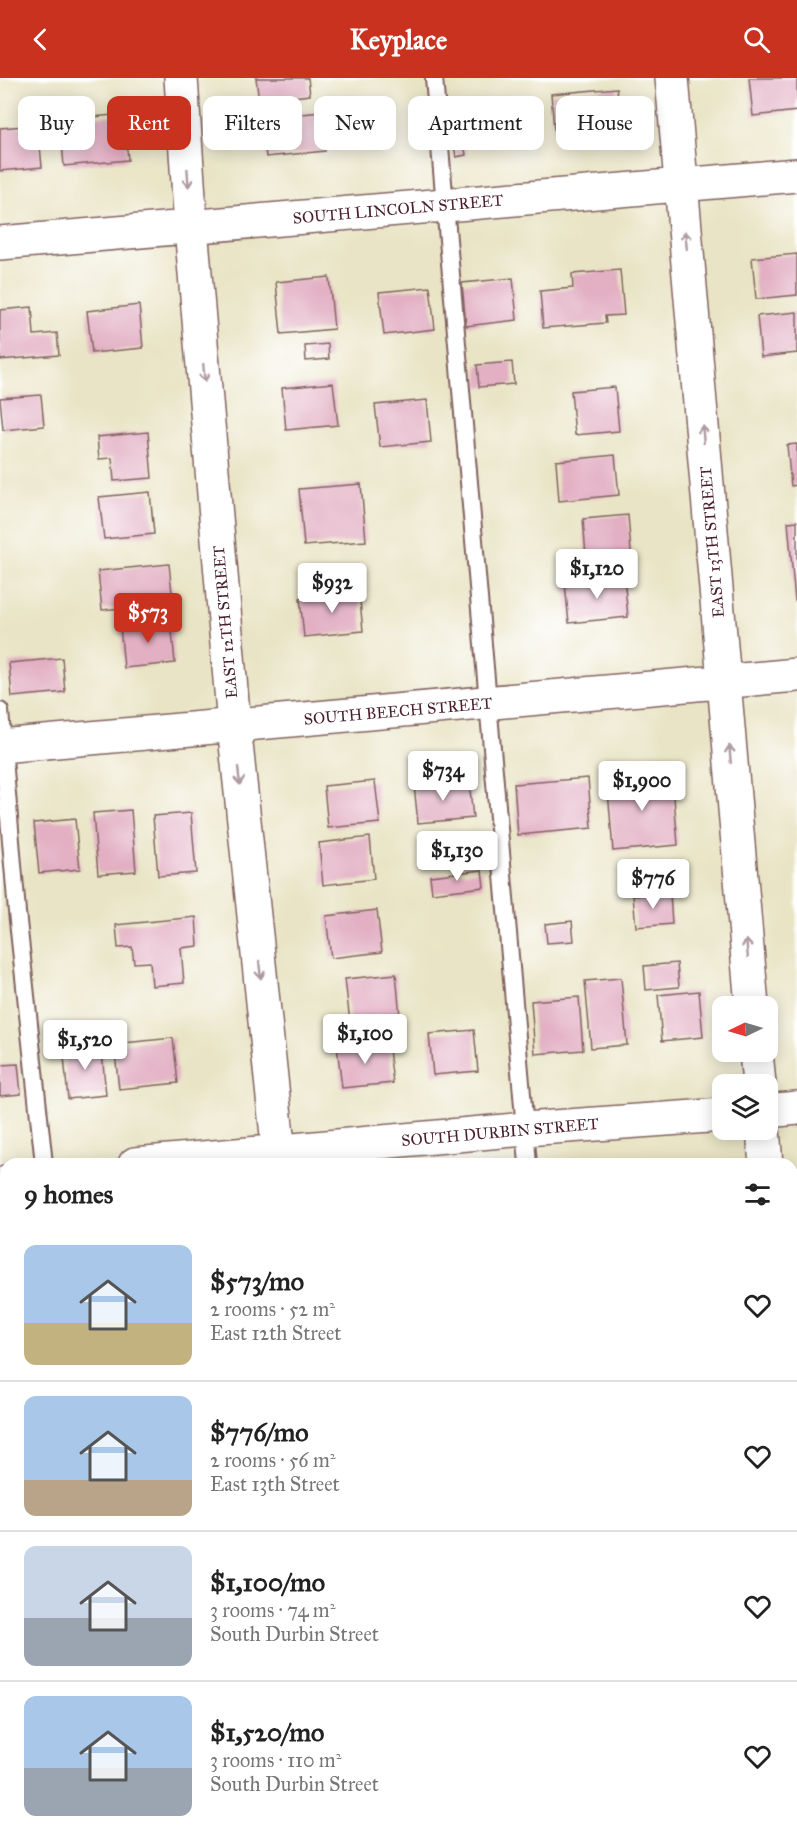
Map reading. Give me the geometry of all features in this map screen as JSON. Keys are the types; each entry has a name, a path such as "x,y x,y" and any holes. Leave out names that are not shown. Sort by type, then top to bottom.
{"street":[{"name":"EAST 12TH STREET","path":"181,78 191,227 234,725 279,1158"},
{"name":"EAST 13TH STREET","path":"672,78 751,996"},
{"name":"SOUTH LINCOLN STREET","path":"0,243 797,176"},
{"name":"SOUTH BEECH STREET","path":"2,746 797,675"},
{"path":"778,1110 797,1108"},
{"name":"SOUTH DURBIN STREET","path":"279,1158 525,1130 712,1115"},
{"path":"764,1140 765,1158"}],"lane":[{"path":"434,78 527,1158"},
{"path":"0,711 17,912 43,1158"}],"building":[{"path":"256,78 308,78 310,95 258,96"},
{"path":"749,78 797,78 797,111 753,116"},
{"path":"617,88 618,96 556,96 556,129 554,129 551,94"},
{"path":"314,113 314,150 325,151 266,157 265,150 302,150 302,114"},
{"path":"107,116 107,150 127,150 128,160 64,166 63,150 95,150 95,117"},
{"path":"18,127 18,150 40,150 42,167 0,171 0,128"},
{"path":"455,150 465,150 466,155 456,157"},
{"path":"797,254 797,295 756,299 752,258"},
{"path":"620,270 624,315 605,316 606,323 543,328 540,291 573,288 572,274"},
{"path":"329,277 334,329 281,334 276,282"},
{"path":"513,278 517,320 466,326 462,283"},
{"path":"430,287 435,329 384,335 379,292"},
{"path":"139,305 143,348 92,353 87,311"},
{"path":"32,307 34,335 57,333 59,355 0,360 0,310"},
{"path":"797,312 797,353 761,357 757,316"},
{"path":"328,344 329,359 306,361 305,346"},
{"path":"512,362 514,384 479,387 477,365"},
{"path":"333,383 338,425 286,430 282,388"},
{"path":"615,387 619,431 575,435 571,391"},
{"path":"41,395 44,426 3,430 0,398"},
{"path":"427,400 431,442 380,447 375,405"},
{"path":"148,432 152,478 114,481 112,458 99,459 97,437"},
{"path":"797,444 797,485 791,486 787,445"},
{"path":"615,455 619,495 559,501 556,461"},
{"path":"361,484 366,541 304,546 299,489"},
{"path":"150,492 154,534 104,539 99,497"},
{"path":"628,515 632,564 587,568 583,519"},
{"path":"797,521 797,601 795,601 788,522"},
{"path":"169,564 173,603 102,610 98,571"},
{"path":"624,577 628,617 569,623 565,584"},
{"path":"359,591 363,631 304,637 300,598"},
{"path":"171,621 175,663 124,668 120,626"},
{"path":"62,658 65,692 12,697 9,663"},
{"path":"672,774 678,845 613,851 607,779"},
{"path":"588,778 592,828 518,835 514,784"},
{"path":"469,780 473,818 418,823 414,785"},
{"path":"375,781 380,823 328,828 324,786"},
{"path":"131,810 136,871 98,874 93,813"},
{"path":"191,813 196,873 158,876 153,816"},
{"path":"75,819 80,869 39,873 34,823"},
{"path":"370,837 374,879 323,885 319,843"},
{"path":"482,870 484,887 432,893 430,876"},
{"path":"670,893 672,924 636,927 633,896"},
{"path":"377,910 382,952 331,958 326,916"},
{"path":"196,917 198,946 181,948 184,983 152,986 150,962 134,963 132,947 118,948 116,925"},
{"path":"572,921 574,941 547,943 545,924"},
{"path":"677,963 679,987 646,990 644,966"},
{"path":"396,974 400,1016 350,1022 345,979"},
{"path":"621,978 627,1045 591,1048 585,981"},
{"path":"699,991 703,1037 662,1041 658,995"},
{"path":"579,997 583,1050 535,1054 531,1001"},
{"path":"474,1030 478,1071 433,1075 429,1034"},
{"path":"173,1038 178,1083 119,1089 114,1044"},
{"path":"388,1041 393,1083 342,1088 337,1046"},
{"path":"101,1042 106,1095 68,1099 63,1046"},
{"path":"18,1064 21,1094 0,1096 0,1065"}]}
